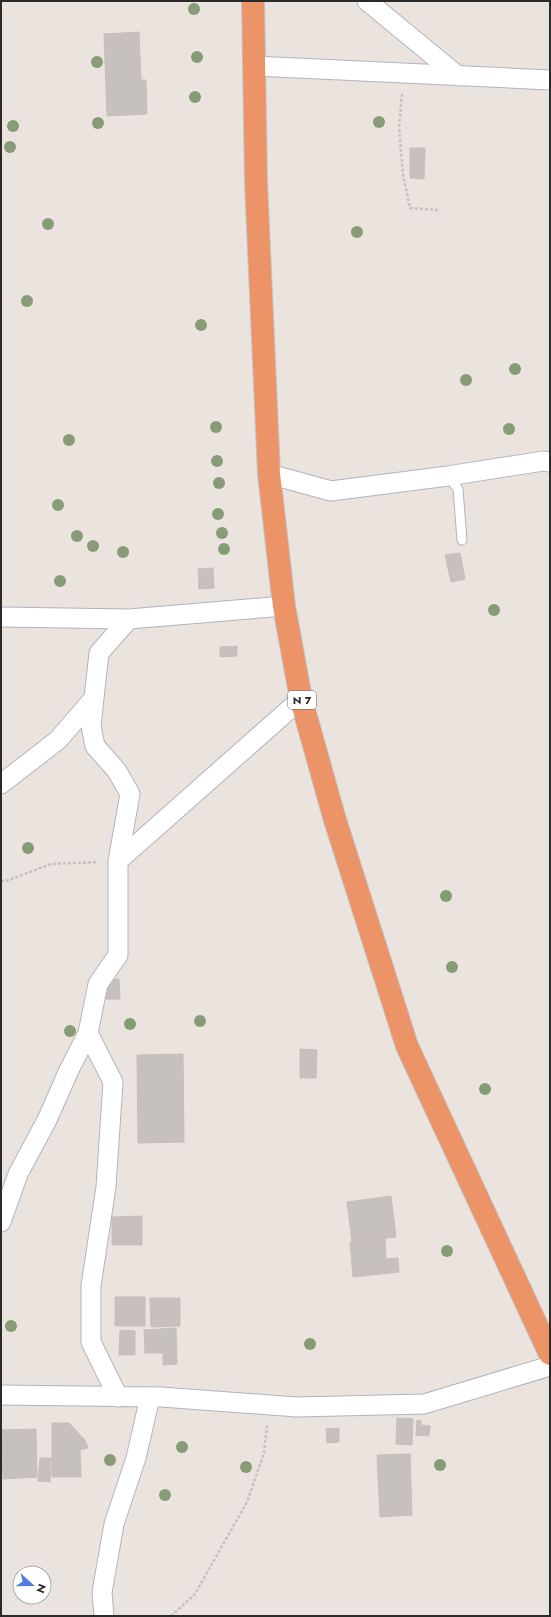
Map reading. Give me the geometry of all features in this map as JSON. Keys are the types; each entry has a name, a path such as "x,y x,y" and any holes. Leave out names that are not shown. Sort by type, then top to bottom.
{"highway":[{"name":"N 7","path":"253,1 256,182 269,474 284,606 301,699 335,820 407,1046 550,1354"}],"street":[{"path":"367,1 458,76"},
{"path":"254,66 550,80"},
{"path":"269,474 331,491 448,476 542,461 550,462"},
{"path":"1,617 128,619 284,606"},
{"path":"1,1222 18,1174 88,1033 98,984 118,955 118,860 130,794 117,771 95,746 91,726 99,653 128,619"},
{"path":"1,784 58,740 94,698"},
{"path":"118,860 301,699"},
{"path":"88,1033 113,1082 106,1187 91,1286 91,1342 118,1397"},
{"path":"1,1395 150,1397 297,1407 424,1404 550,1366"},
{"path":"104,1616 102,1592 114,1524 136,1458 150,1397"}],"lane":[{"path":"448,476 458,490 462,540"}],"path":[{"path":"404,74 399,127 403,175 410,208 439,210"},
{"path":"1,881 6,881 51,864 118,860"},
{"path":"171,1616 195,1594 247,1502 264,1453 268,1405"}],"building":[{"path":"139,32 141,80 146,80 147,114 107,116 104,34"},
{"path":"410,148 425,148 424,179 410,178"},
{"path":"460,553 465,579 451,582 445,555"},
{"path":"213,568 214,588 199,589 198,569"},
{"path":"237,646 237,656 220,657 220,647"},
{"path":"105,979 119,979 120,999 105,999"},
{"path":"300,1049 317,1050 316,1078 300,1078"},
{"path":"183,1054 184,1142 138,1143 137,1055"},
{"path":"391,1196 396,1237 352,1242 347,1202"},
{"path":"142,1216 142,1245 112,1245 112,1217"},
{"path":"385,1239 386,1259 398,1258 399,1272 353,1277 350,1242"},
{"path":"115,1297 145,1297 145,1326 115,1326"},
{"path":"150,1298 180,1298 180,1326 151,1327"},
{"path":"176,1328 177,1364 163,1365 163,1353 145,1353 144,1330"},
{"path":"120,1330 135,1331 135,1355 119,1355"},
{"path":"397,1418 413,1419 412,1445 396,1444"},
{"path":"417,1420 421,1421 421,1425 430,1426 429,1436 416,1435"},
{"path":"52,1423 69,1423 85,1440 88,1448 80,1450 81,1477 52,1477"},
{"path":"339,1428 339,1442 327,1443 326,1429"},
{"path":"36,1429 37,1477 3,1479 1,1430"},
{"path":"410,1454 412,1515 380,1517 377,1455"},
{"path":"40,1458 51,1458 50,1482 38,1481"}]}
